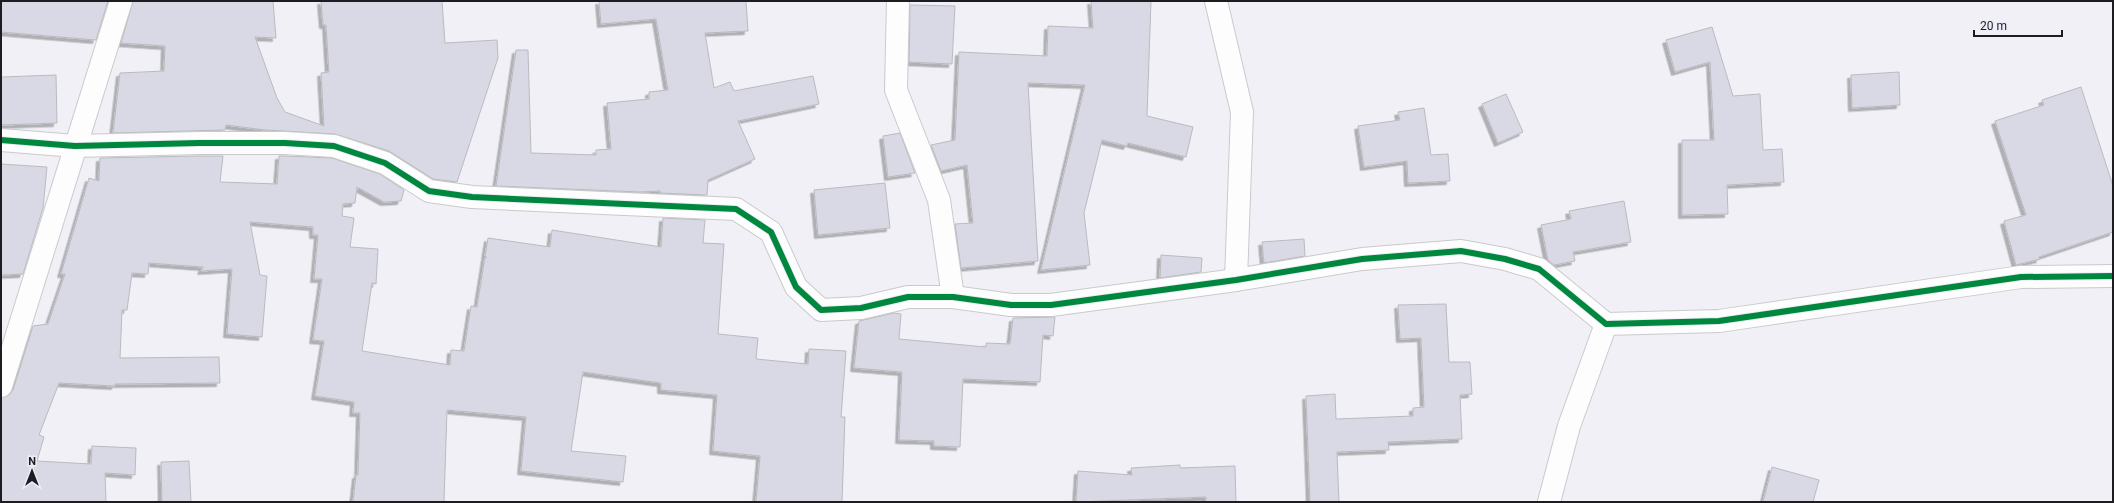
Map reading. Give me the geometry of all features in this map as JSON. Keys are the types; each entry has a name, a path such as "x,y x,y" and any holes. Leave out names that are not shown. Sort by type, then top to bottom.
{"street":[{"path":"1,386 121,1"},
{"path":"898,1 896,90 939,200 953,297"},
{"path":"1216,1 1242,112 1236,280"},
{"path":"1,140 76,146 199,143 285,143 334,146 385,162 429,191 472,197 736,209 771,232 796,287 821,310 861,308 908,297 953,297 1011,306 1052,306 1236,280 1362,259 1461,251 1504,259 1539,269 1606,324 1719,321 2021,277 2113,276"},
{"path":"1549,502 1569,426 1606,324"}],"building":[{"path":"1,1 108,1 96,40 1,32"},
{"path":"133,1 273,1 276,38 255,37 277,98 285,112 324,126 321,73 329,72 326,25 323,25 321,1 442,1 445,43 497,40 498,58 457,182 433,179 389,151 335,134 265,130 226,125 225,130 113,133 120,73 164,71 165,46 121,43"},
{"path":"599,1 746,1 748,31 705,33 714,88 730,82 734,91 813,76 819,104 738,121 755,159 708,180 707,195 660,193 660,191 640,192 496,186 516,50 528,50 531,153 596,155 596,150 611,149 607,103 649,99 649,92 668,90 656,19 601,24"},
{"path":"1091,1 1151,1 1147,116 1193,127 1186,157 1128,143 1127,146 1102,140 1084,213 1090,265 1041,270 1085,85 1028,83 1038,261 961,268 955,224 973,223 967,165 941,171 931,145 955,140 959,52 1047,56 1048,26 1093,28"},
{"path":"910,5 955,6 952,64 909,62"},
{"path":"1712,27 1733,96 1760,94 1763,150 1782,149 1784,182 1727,185 1728,214 1682,215 1682,140 1714,140 1710,62 1675,72 1666,40"},
{"path":"1899,72 1900,105 1852,108 1851,75"},
{"path":"56,75 57,123 1,125 1,77"},
{"path":"2081,87 2113,186 2113,232 2039,257 2040,259 2016,265 2004,221 2026,215 1995,121 2044,105 2042,100"},
{"path":"1506,94 1523,132 1498,143 1482,104"},
{"path":"1424,108 1431,155 1448,154 1450,181 1408,183 1407,161 1364,167 1358,126 1400,120 1398,112"},
{"path":"900,133 915,173 888,177 883,136"},
{"path":"223,156 220,182 277,184 279,156 332,158 380,174 404,190 401,201 384,202 357,187 355,203 343,204 342,216 354,218 350,247 378,249 376,284 372,283 362,351 450,365 451,350 464,351 471,306 477,307 485,257 487,258 485,256 488,238 550,247 552,230 661,247 663,218 705,220 703,243 724,244 718,334 758,338 756,359 808,364 809,349 846,351 841,417 845,417 842,502 756,502 760,456 713,451 717,395 661,390 661,383 583,372 571,451 626,456 623,482 521,471 526,417 447,410 444,502 353,502 356,475 358,475 360,413 353,413 354,402 315,396 324,341 313,340 322,279 314,279 318,235 313,235 313,227 250,222 260,275 267,276 262,337 227,334 232,269 201,271 203,267 149,263 148,274 132,273 127,310 122,310 120,358 219,357 220,383 115,384 115,386 59,383 39,435 44,437 37,461 91,464 92,446 136,448 135,475 105,473 106,502 1,502 1,398 9,395 13,390 33,326 48,324 65,274 61,274 89,178 99,181 100,158"},
{"path":"1,164 47,167 43,208 23,274 1,275"},
{"path":"885,183 890,228 818,235 814,190"},
{"path":"1624,201 1631,242 1573,252 1575,261 1554,265 1548,260 1541,225 1571,219 1569,211"},
{"path":"1304,239 1305,256 1264,263 1262,242"},
{"path":"1161,255 1202,258 1201,272 1160,278"},
{"path":"1446,304 1449,362 1470,362 1472,394 1460,395 1462,439 1388,442 1389,450 1337,452 1339,502 1310,502 1306,396 1335,394 1336,419 1413,416 1413,408 1424,407 1421,338 1400,339 1398,305"},
{"path":"894,313 901,314 899,339 986,347 986,343 1010,344 1013,318 1055,317 1053,336 1043,335 1040,382 963,379 960,447 934,446 934,441 899,440 902,372 854,368 859,321"},
{"path":"189,461 191,502 162,502 161,462"},
{"path":"1180,465 1180,468 1235,466 1236,502 1206,502 1206,497 1076,502 1078,471 1132,475 1131,468"},
{"path":"1772,467 1819,480 1813,502 1763,502"}],"cycle path":[{"path":"1,140 75,146 199,143 285,143 334,146 385,163 429,191 472,197 736,209 771,232 796,287 821,310 861,308 908,297 953,297 1011,305 1051,305 1236,280 1362,259 1461,251 1505,259 1539,269 1606,324 1719,321 2021,277 2113,276"}]}
